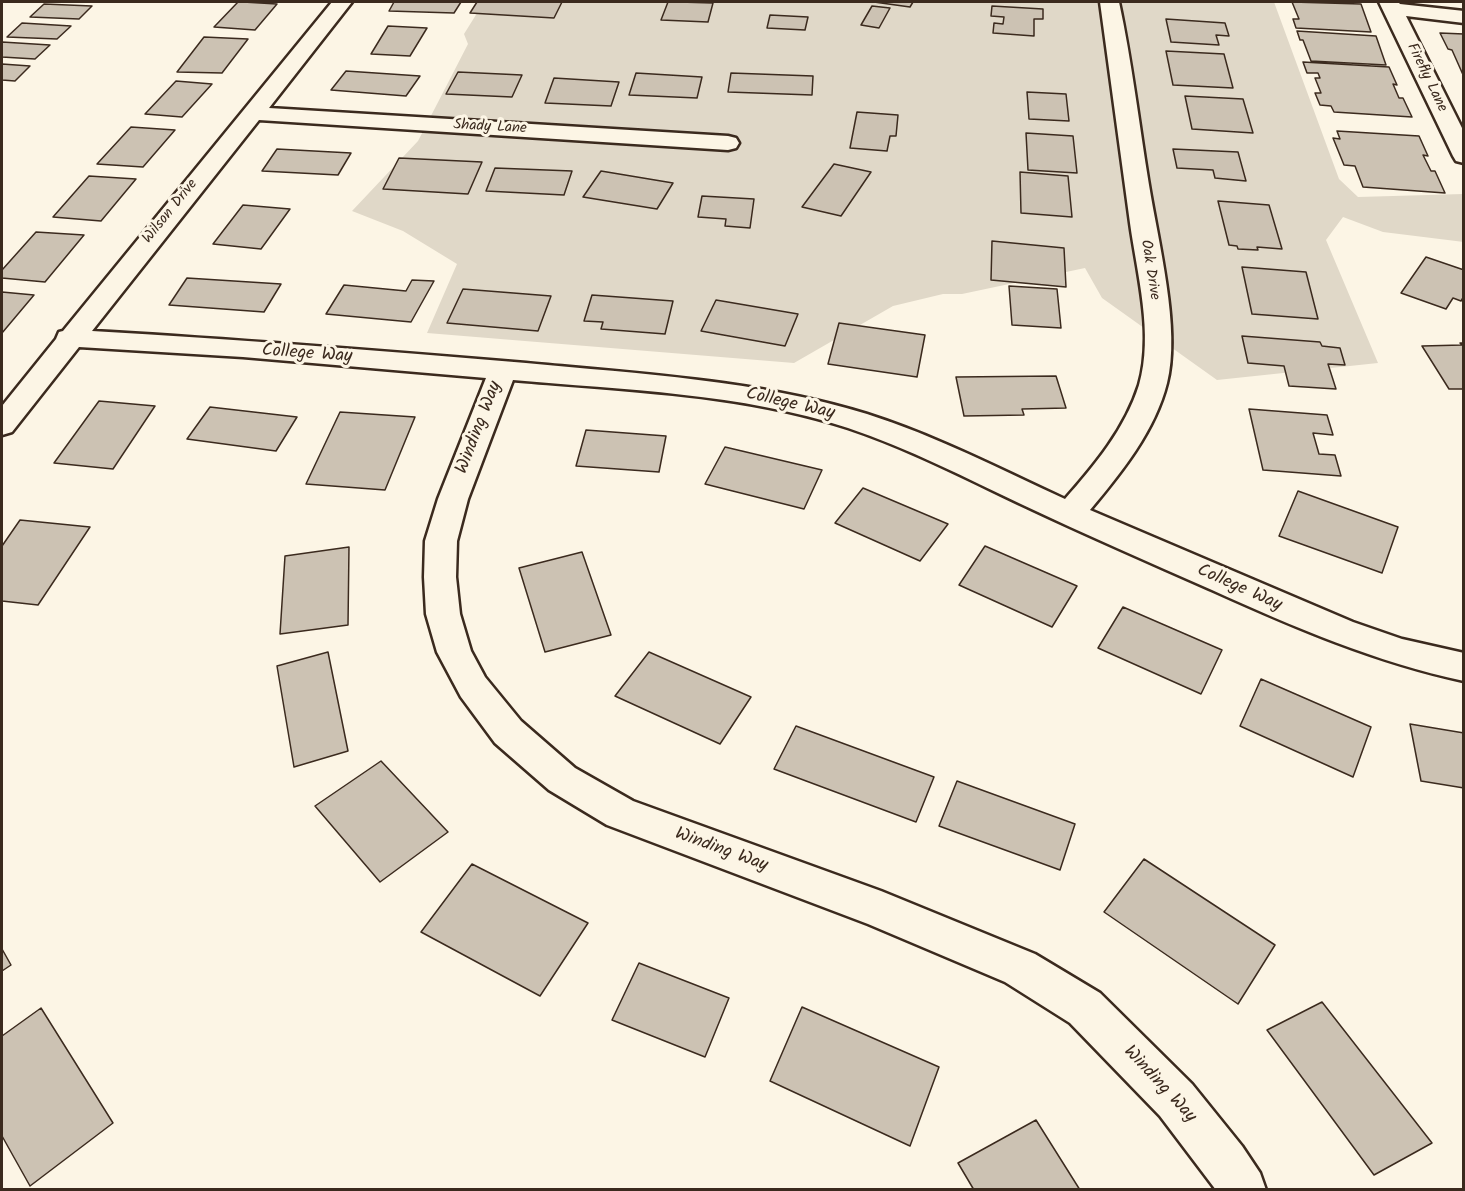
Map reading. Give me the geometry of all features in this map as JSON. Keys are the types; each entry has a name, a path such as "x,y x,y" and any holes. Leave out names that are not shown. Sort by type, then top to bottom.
{"street":[{"name":"Wilson Drive","path":"2,425 69,338 342,2"},
{"name":"Oak Drive","path":"1070,514 1125,444 1149,394 1157,365 1158,338 1153,293 1110,2"},
{"path":"1391,5 1464,16"},
{"name":"Firefly Lane","path":"1391,5 1464,156"},
{"name":"Shady Lane","path":"251,113 728,143"},
{"name":"College Way","path":"69,338 503,370 714,390 796,403 861,422 955,460 1070,514 1293,612 1364,640 1464,668"},
{"name":"Winding Way","path":"503,370 453,499 441,541 440,577 443,614 454,652 473,687 508,732 562,780 620,813 881,910 1020,968 1085,1008 1176,1100 1226,1162 1243,1190"}],"shaded area":[{"path":"484,2 1274,2 1339,179 1358,197 1463,194 1464,242 1383,232 1343,217 1326,240 1378,363 1217,380 1102,298 1085,268 962,294 943,294 893,306 794,363 427,333 457,264 403,231 352,211 418,141 468,44 464,34"}],"building":[{"path":"238,2 277,4 255,30 214,27"},
{"path":"394,2 461,2 454,13 389,11"},
{"path":"477,2 562,2 554,18 470,13"},
{"path":"668,2 713,3 708,22 661,20"},
{"path":"874,2 913,2 910,7"},
{"path":"1292,2 1361,4 1371,32 1296,28 1293,19 1299,19"},
{"path":"44,4 92,6 79,19 30,17"},
{"path":"872,6 890,8 879,28 861,25"},
{"path":"992,6 1043,9 1043,19 1034,19 1034,36 993,33 994,23 1003,24 1004,17 991,16"},
{"path":"770,15 808,17 805,30 767,28"},
{"path":"1166,19 1225,23 1229,36 1216,35 1219,45 1171,42"},
{"path":"22,23 71,26 57,39 7,37"},
{"path":"388,26 427,28 410,56 371,54"},
{"path":"1297,31 1376,36 1386,65 1311,61"},
{"path":"1440,33 1464,34 1464,77 1452,50 1448,49"},
{"path":"204,37 248,39 222,73 177,72"},
{"path":"2,42 50,45 35,59 2,57"},
{"path":"1166,51 1224,54 1233,88 1173,85"},
{"path":"1303,62 1389,67 1397,85 1393,84 1399,98 1403,98 1412,117 1334,112 1331,106 1320,105 1315,93 1321,93 1315,78 1320,78 1318,73 1307,73"},
{"path":"2,64 30,66 15,81 2,80"},
{"path":"346,71 420,76 406,96 331,90"},
{"path":"458,72 522,75 512,97 446,94"},
{"path":"636,73 702,77 697,98 629,95"},
{"path":"731,73 813,76 812,95 728,92"},
{"path":"554,78 619,82 611,106 545,103"},
{"path":"176,81 212,84 182,117 145,114"},
{"path":"1027,92 1066,94 1069,121 1029,119"},
{"path":"1185,96 1243,99 1253,133 1192,129"},
{"path":"857,112 898,115 896,136 890,136 887,151 850,148"},
{"path":"131,127 175,130 143,167 97,164"},
{"path":"1337,131 1419,136 1428,156 1423,155 1431,171 1435,171 1445,193 1363,187 1355,166 1344,165 1333,138 1340,139"},
{"path":"1026,133 1073,136 1077,173 1028,170"},
{"path":"277,149 351,153 338,175 262,171"},
{"path":"1173,149 1238,152 1246,181 1215,178 1213,170 1177,168"},
{"path":"399,158 482,162 468,194 383,189"},
{"path":"834,164 871,172 841,216 802,207"},
{"path":"495,168 572,171 564,195 486,191"},
{"path":"601,171 673,183 657,209 583,197"},
{"path":"1020,172 1068,176 1072,217 1021,213"},
{"path":"89,176 136,179 101,221 53,217"},
{"path":"702,196 754,199 750,228 725,226 726,219 698,217"},
{"path":"1218,201 1269,205 1282,249 1257,247 1258,250 1238,249 1237,246 1229,245"},
{"path":"243,205 290,209 261,249 213,244"},
{"path":"36,232 84,235 45,282 2,278 2,270"},
{"path":"992,241 1064,248 1066,287 991,280"},
{"path":"1426,257 1464,270 1464,296 1461,301 1453,298 1446,309 1401,293"},
{"path":"1242,267 1306,272 1318,319 1252,314"},
{"path":"187,278 281,284 264,312 169,305"},
{"path":"412,280 434,281 411,322 326,314 344,285 406,291"},
{"path":"1009,286 1057,289 1061,328 1012,325"},
{"path":"463,289 551,296 538,331 447,323"},
{"path":"2,292 34,295 2,333"},
{"path":"592,295 673,301 665,334 601,329 603,322 584,321"},
{"path":"716,300 798,314 785,346 701,331"},
{"path":"839,323 925,335 917,377 828,364"},
{"path":"1242,336 1320,342 1322,346 1340,348 1345,365 1328,364 1336,389 1289,386 1284,366 1248,363"},
{"path":"1460,343 1464,343 1464,389 1449,389 1422,346 1462,345"},
{"path":"1056,376 1066,408 1022,409 1024,415 964,416 956,377"},
{"path":"99,401 155,406 113,469 54,463"},
{"path":"210,407 297,417 276,451 187,439"},
{"path":"1249,409 1327,415 1333,435 1313,433 1319,454 1335,455 1341,476 1263,470"},
{"path":"340,412 415,417 385,490 306,484"},
{"path":"586,430 666,436 659,472 576,466"},
{"path":"725,447 822,470 804,509 705,484"},
{"path":"863,488 948,524 920,561 835,523"},
{"path":"1298,491 1398,527 1382,573 1279,536"},
{"path":"20,520 90,527 38,605 2,601 2,546"},
{"path":"985,546 1077,586 1052,627 959,585"},
{"path":"349,547 348,625 280,634 285,556"},
{"path":"582,552 611,635 545,652 519,568"},
{"path":"1123,607 1222,650 1201,694 1098,648"},
{"path":"328,652 348,751 294,767 277,666"},
{"path":"649,652 751,697 720,744 615,696"},
{"path":"1261,679 1371,727 1353,777 1240,726"},
{"path":"1410,724 1464,733 1464,788 1421,781"},
{"path":"796,726 934,777 916,822 774,769"},
{"path":"381,761 448,832 380,882 315,806"},
{"path":"957,781 1075,824 1060,870 939,826"},
{"path":"1144,859 1275,945 1238,1004 1104,912"},
{"path":"472,864 588,923 540,996 421,932"},
{"path":"2,949 11,965 2,971"},
{"path":"639,963 729,998 705,1057 612,1020"},
{"path":"1322,1002 1432,1143 1374,1175 1267,1030"},
{"path":"802,1007 939,1067 910,1146 770,1081"},
{"path":"41,1008 113,1123 30,1186 2,1136 2,1036"},
{"path":"1036,1120 1080,1190 974,1190 958,1163"}]}
